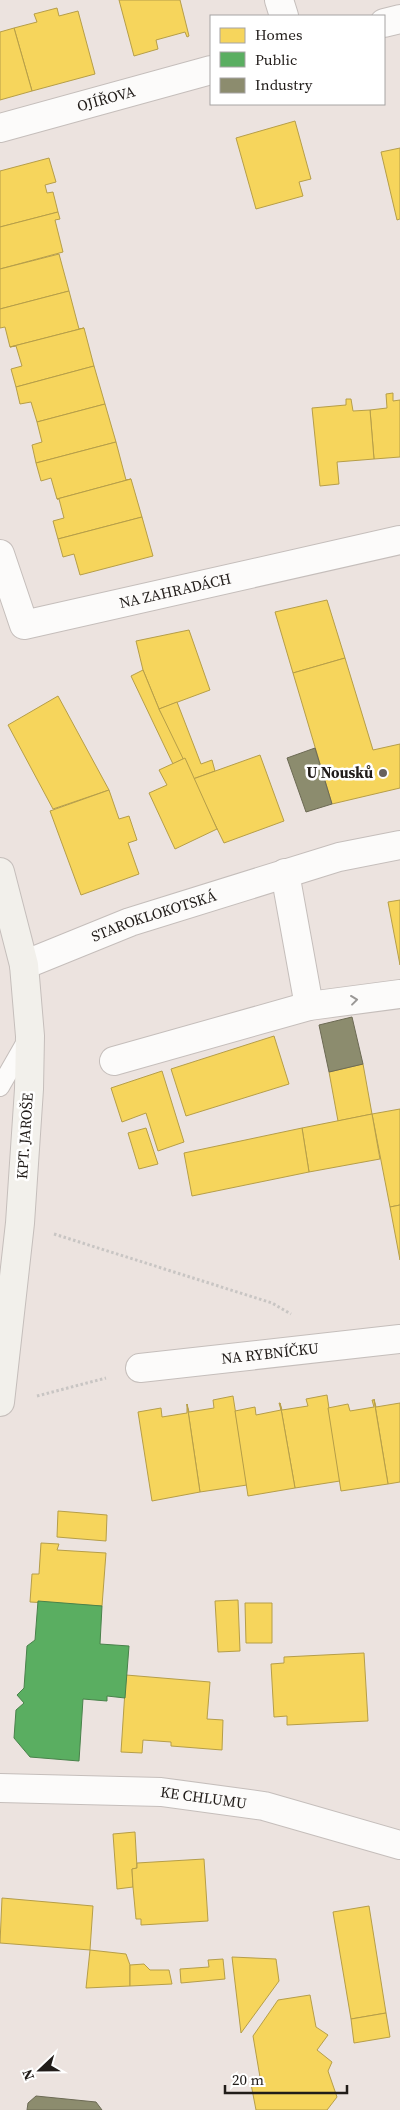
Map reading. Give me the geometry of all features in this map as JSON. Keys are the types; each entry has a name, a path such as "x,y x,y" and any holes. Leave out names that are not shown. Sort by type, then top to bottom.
{"street":[{"path":"279,0 284,15"},
{"path":"385,23 400,19"},
{"name":"OJÍŘOVA","path":"0,128 210,70"},
{"name":"NA ZAHRADÁCH","path":"0,554 24,625 400,540"},
{"name":"STAROKLOKOTSKÁ","path":"24,965 130,922 338,857 400,845"},
{"name":"KPT. JAROŠE","path":"0,872 24,965 30,1036 29,1089 20,1223 0,1402"},
{"path":"285,873 309,1006"},
{"path":"114,1061 309,1006 400,994"},
{"name":"NA RYBNÍČKU","path":"140,1368 400,1339"},
{"name":"KE CHLUMU","path":"0,1788 161,1792 264,1806 400,1845"}],"lane":[{"path":"0,1087 30,1036"}],"path":[{"path":"20,1223 272,1303 296,1317"},
{"path":"28,1399 140,1368"}],"building: Homes":[{"path":"119,0 180,0 189,36 187,37 185,32 156,40 158,49 134,56"},
{"path":"57,8 59,16 78,11 95,74 32,91 14,28 37,22 34,14"},
{"path":"14,28 32,91 0,100 0,32"},
{"path":"295,121 311,179 299,182 303,196 256,209 236,138"},
{"path":"400,148 400,219 397,220 381,152"},
{"path":"49,158 56,182 45,185 47,193 53,192 58,212 0,227 0,171"},
{"path":"58,212 60,219 55,220 63,252 0,269 0,227"},
{"path":"59,254 69,291 0,309 0,269"},
{"path":"69,291 79,329 84,328 10,347 5,327 0,328 0,309"},
{"path":"84,328 94,366 16,387 11,369 22,366 16,346 10,347"},
{"path":"94,366 105,404 37,422 31,402 20,404 16,387"},
{"path":"393,393 393,401 400,400 400,457 374,459 370,410 387,408 386,394"},
{"path":"346,399 351,399 353,411 370,410 374,459 337,462 339,484 320,486 312,408 346,405"},
{"path":"105,404 116,442 36,463 32,445 42,442 37,422"},
{"path":"116,442 126,480 131,479 57,499 51,478 41,481 36,463"},
{"path":"131,479 142,517 58,539 53,521 64,518 59,499 57,499"},
{"path":"142,517 153,556 80,575 74,554 63,557 58,539"},
{"path":"327,600 345,658 293,673 275,612"},
{"path":"189,630 210,690 159,709 143,670 136,641"},
{"path":"345,658 373,750 400,744 400,788 332,804 293,673"},
{"path":"143,670 159,709 185,758 173,764 131,676"},
{"path":"58,696 109,790 53,809 8,725"},
{"path":"177,702 201,764 212,760 215,771 193,779 159,709"},
{"path":"260,755 284,821 224,843 193,779"},
{"path":"185,758 217,829 175,849 149,793 167,785 159,770"},
{"path":"109,790 119,819 129,816 137,840 128,843 139,874 81,895 50,811"},
{"path":"400,900 400,965 388,902"},
{"path":"274,1036 289,1084 186,1116 171,1069"},
{"path":"363,1064 372,1114 338,1121 329,1072"},
{"path":"162,1071 184,1142 158,1151 146,1113 122,1122 111,1088"},
{"path":"400,1109 400,1205 390,1207 372,1114"},
{"path":"372,1114 380,1159 309,1172 302,1128"},
{"path":"146,1128 158,1164 139,1169 128,1133"},
{"path":"302,1128 309,1172 192,1196 184,1153"},
{"path":"400,1205 400,1260 390,1207"},
{"path":"327,1395 340,1481 295,1488 280,1403 282,1410 308,1406 306,1399"},
{"path":"233,1396 247,1485 200,1492 187,1404 189,1412 214,1408 213,1400"},
{"path":"374,1399 376,1407 400,1403 400,1482 388,1484"},
{"path":"372,1400 374,1400 388,1484 341,1491 328,1408 348,1404 350,1411 374,1407"},
{"path":"280,1403 295,1488 248,1496 235,1411 255,1407 256,1415 281,1410"},
{"path":"187,1404 200,1492 152,1501 138,1412 161,1408 162,1417 187,1413"},
{"path":"58,1511 107,1515 106,1541 57,1537"},
{"path":"41,1543 59,1544 57,1550 106,1553 102,1606 30,1602 32,1574 39,1574"},
{"path":"238,1600 240,1651 218,1652 215,1601"},
{"path":"245,1603 272,1603 272,1643 246,1643"},
{"path":"364,1653 368,1721 287,1725 287,1716 274,1717 271,1664 284,1663 284,1657"},
{"path":"126,1675 210,1682 207,1719 223,1720 222,1750 171,1746 171,1742 143,1740 142,1753 121,1752"},
{"path":"135,1832 137,1868 132,1869 133,1887 117,1889 113,1834"},
{"path":"204,1859 208,1921 141,1925 141,1919 136,1919 133,1887 132,1869 137,1868 137,1863"},
{"path":"2,1898 93,1906 90,1950 0,1943"},
{"path":"369,1906 386,2013 351,2019 333,1912"},
{"path":"90,1950 126,1954 130,1965 130,1986 86,1988"},
{"path":"232,1957 276,1959 279,1981 241,2033"},
{"path":"223,1959 225,1979 181,1983 180,1969 209,1967 208,1960"},
{"path":"144,1964 150,1970 169,1970 172,1984 130,1986 130,1965"},
{"path":"310,1995 316,2027 328,2035 317,2050 332,2062 328,2071 337,2097 327,2110 256,2110 251,2084 261,2083 253,2036 278,2000"},
{"path":"386,2013 390,2037 354,2043 351,2019"}],"building: Public":[{"path":"38,1601 102,1606 100,1644 129,1646 125,1698 107,1696 107,1701 83,1699 79,1761 30,1757 14,1738 16,1710 24,1703 17,1695 24,1688 27,1646 35,1640"}],"building: Industry":[{"path":"315,748 332,804 306,812 287,758"},
{"path":"352,1017 363,1064 329,1072 319,1025"},
{"path":"36,2096 96,2102 102,2110 27,2110 28,2103"}],"place":[{"name":"U Nousků","path":"383,773"}]}
